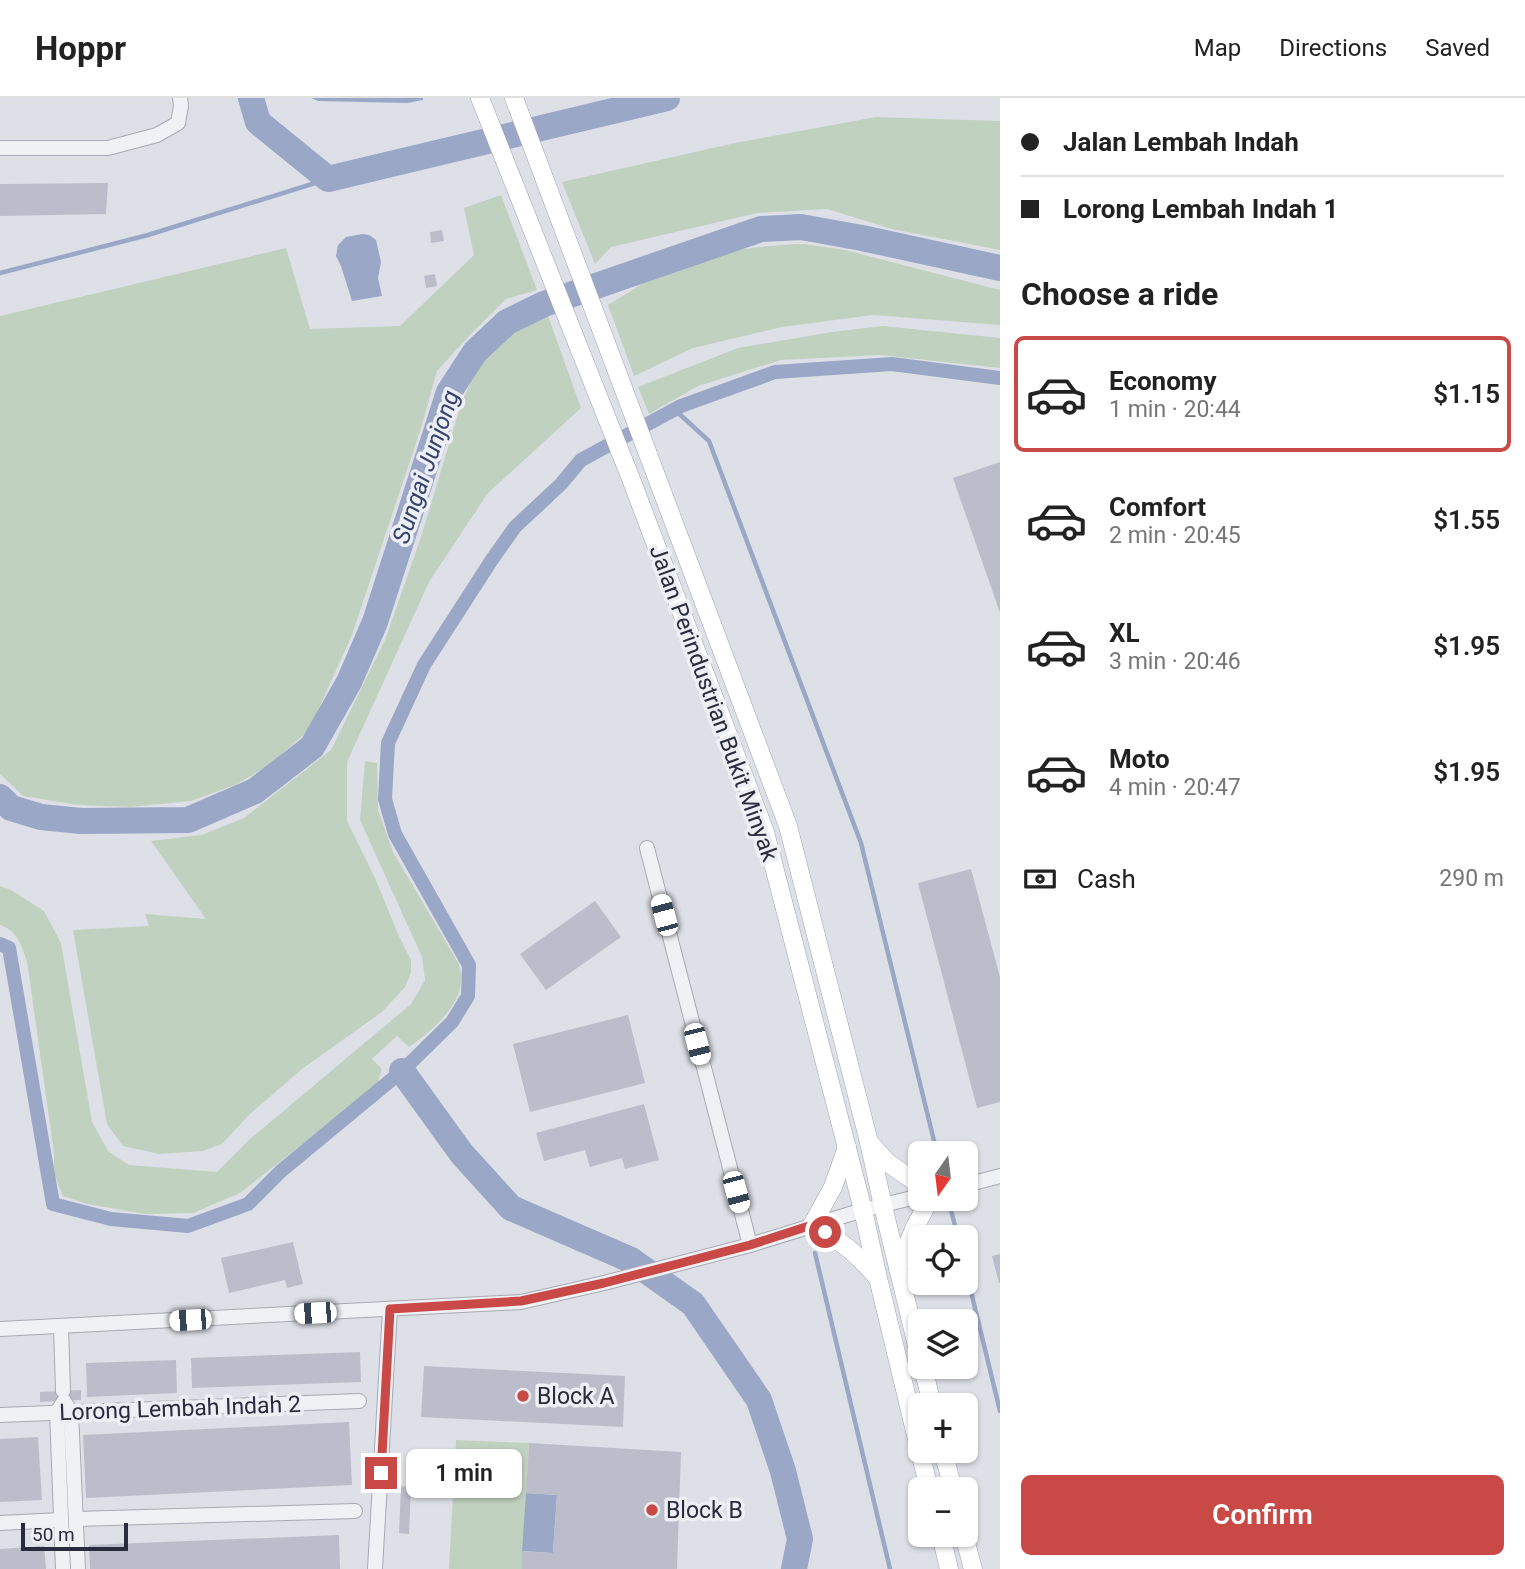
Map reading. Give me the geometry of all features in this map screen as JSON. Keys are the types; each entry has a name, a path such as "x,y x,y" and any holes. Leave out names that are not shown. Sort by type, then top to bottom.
{"main road":[{"name":"Jalan Perindustrian Bukit Minyak","path":"480,98 631,479 765,832 863,1210 926,1477"},
{"name":"Jalan Perindustrian Bukit Minyak","path":"514,98 788,827 869,1142 908,1309"},
{"path":"869,1142 888,1163 908,1177"},
{"path":"847,1147 834,1187 812,1225 852,1251 878,1278"},
{"path":"898,1268 924,1211"},
{"path":"943,1547 949,1569"},
{"path":"967,1547 972,1569"}],"street":[{"path":"0,148 108,148 157,135 178,123 181,102"},
{"path":"647,848 750,1245"},
{"path":"978,1182 1000,1176"},
{"path":"0,1328 521,1301 604,1283 750,1245 863,1210 908,1199"},
{"path":"375,1569 390,1309"},
{"path":"61,1326 63,1391"},
{"name":"Lorong Lembah Indah 2","path":"0,1415 359,1401"},
{"path":"64,1412 76,1520 78,1569"},
{"path":"63,1569 61,1520 64,1412"},
{"path":"76,1520 355,1511"},
{"path":"0,1523 61,1520"}],"green space":[{"path":"876,117 1000,121 1000,250 892,229 827,209 757,213 611,247 595,264 562,182 735,143"},
{"path":"501,195 537,290 506,299 437,371 421,428 352,635 309,730 269,765 235,785 191,801 130,807 78,805 23,796 0,774 0,316 286,248 310,329 400,326 474,255 464,208"},
{"path":"804,244 845,250 1000,290 1000,325 873,315 782,327 693,348 634,376 608,305 658,275 691,261 738,250"},
{"path":"548,316 581,408 488,493 429,582 347,762 347,821 411,960 411,973 405,987 382,1012 302,1069 250,1114 222,1144 203,1151 159,1154 123,1146 107,1124 73,930 149,926 145,914 206,919 151,841 202,835 244,818 331,750 385,640 421,537 462,401 481,362 507,333"},
{"path":"883,326 1000,338 1000,368 880,355 781,360 698,386 649,414 638,387 738,348"},
{"path":"365,761 377,763 378,810 393,852 459,964 459,991 449,1010 434,1027 409,1047 397,1036 372,1059 382,1069 377,1085 240,1193 193,1213 145,1214 87,1204 63,1196 54,1174 54,1153 27,961 15,935 0,925 0,886 44,911 61,943 92,1122 108,1151 129,1165 217,1172 250,1139 411,1004 425,980 422,957 360,820"},
{"path":"456,1440 529,1443 522,1569 449,1569"}],"water":[{"path":"311,98 423,100 407,103 318,101"},
{"path":"362,234 376,240 381,262 378,278 382,296 352,301 336,256 338,245 346,237"},
{"path":"526,1493 557,1495 553,1553 522,1551"}],"building":[{"path":"108,183 106,214 0,216 0,184"},
{"path":"442,230 444,241 431,243 430,232"},
{"path":"435,274 437,286 426,288 424,276"},
{"path":"1000,462 1000,613 953,478"},
{"path":"971,869 1000,977 1000,1102 977,1108 918,883"},
{"path":"595,901 621,937 546,990 520,954"},
{"path":"628,1015 645,1083 530,1112 513,1044"},
{"path":"644,1104 659,1160 625,1169 622,1158 590,1167 585,1150 544,1161 536,1133"},
{"path":"293,1242 303,1284 287,1288 285,1280 229,1293 221,1258"},
{"path":"1000,1254 1000,1283 999,1283 992,1256"},
{"path":"360,1352 361,1382 192,1388 191,1358"},
{"path":"176,1360 177,1393 87,1397 86,1363"},
{"name":"Block A","path":"424,1366 625,1376 623,1427 421,1417"},
{"path":"81,1390 81,1400 40,1402 40,1392"},
{"path":"349,1422 352,1485 86,1498 83,1435"},
{"path":"38,1437 42,1500 0,1502 0,1439"},
{"path":"529,1443 681,1452 677,1569 522,1569 522,1551 553,1553 557,1495 526,1493"},
{"path":"401,1486 411,1487 409,1534 399,1533"},
{"path":"339,1535 340,1569 90,1569 89,1545"},
{"path":"44,1546 46,1569 0,1569 0,1549"}],"waterway":[{"path":"251,98 258,122 328,179 667,98"},
{"path":"0,273 148,235 328,179"},
{"name":"Sungai Junjong","path":"0,797 11,808 41,817 81,821 188,820 255,791 312,747 349,682 375,622 449,392 475,352 507,322 544,304 761,229 801,227 1000,268"},
{"path":"0,944 9,948 53,1204 111,1219 188,1226 248,1204 281,1171 402,1071 452,1022 468,996 469,965 395,834 385,799 388,743 424,665 515,527 561,484 581,460 681,406 775,372 892,364 1000,378"},
{"path":"675,410 709,441 861,843 934,1141"},
{"path":"402,1071 462,1154 511,1208 631,1260 693,1304 759,1400 783,1471 800,1539 794,1569"},
{"path":"951,1211 955,1225"},
{"path":"815,1253 890,1569"},
{"path":"972,1295 1000,1411"}],"place":[{"name":"Block A","path":"523,1396"},
{"name":"Block B","path":"652,1510"}],"route":[{"path":"381,1473 390,1309 521,1301 685,1262 812,1225 825,1232"}]}
